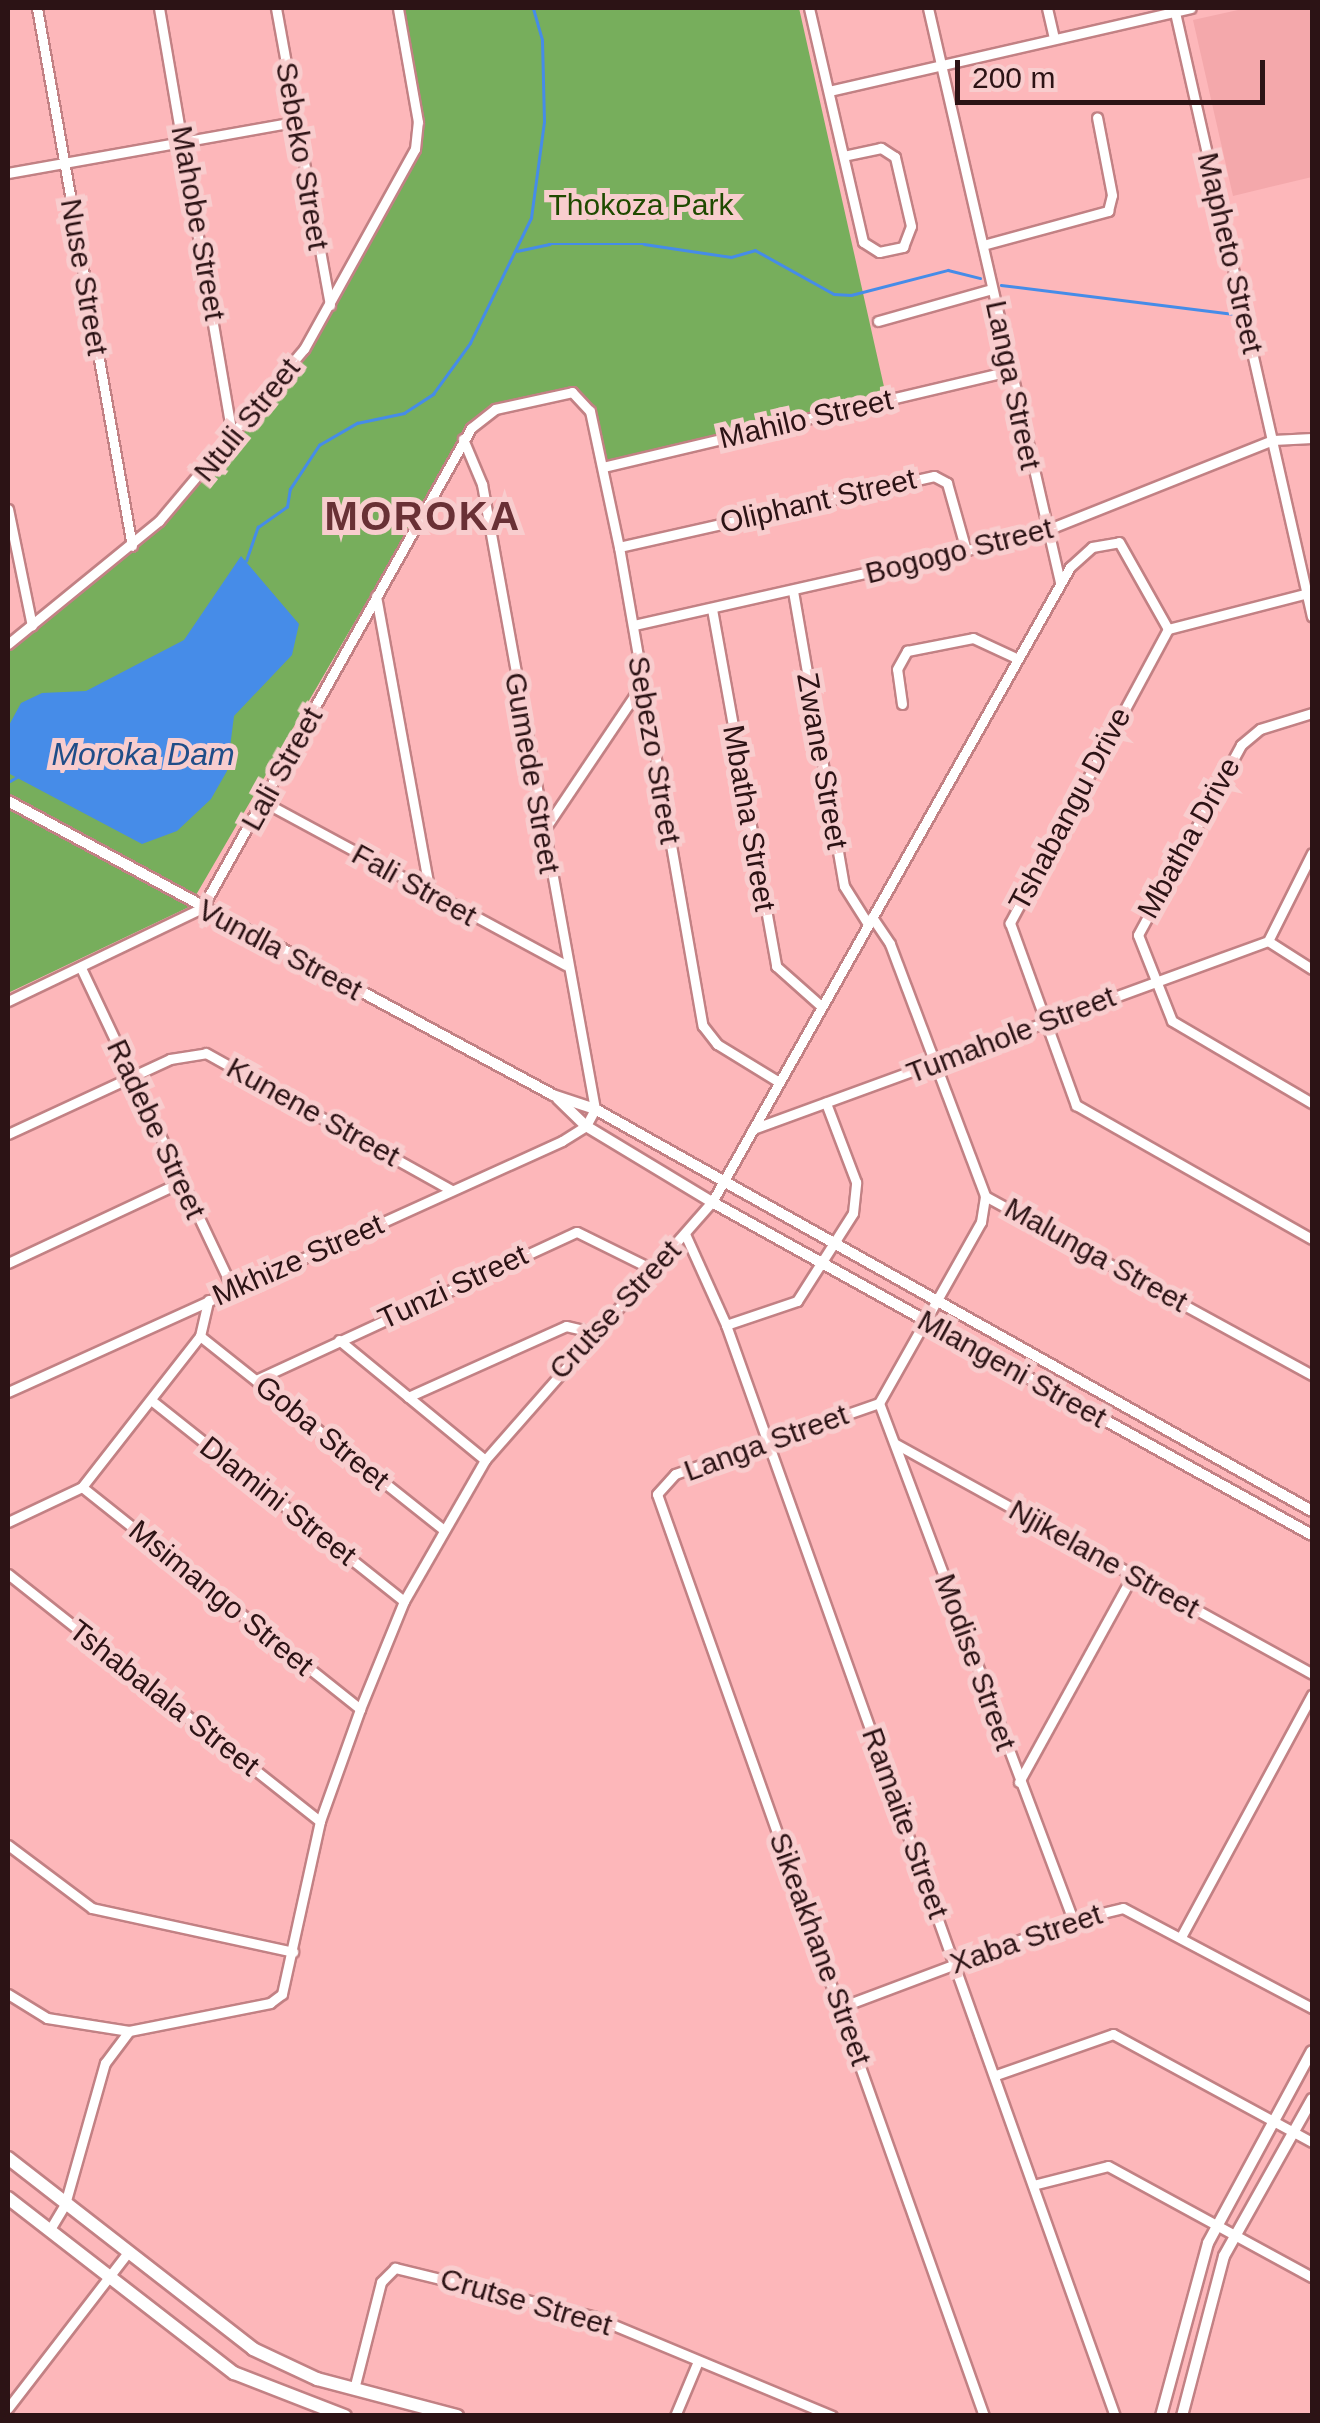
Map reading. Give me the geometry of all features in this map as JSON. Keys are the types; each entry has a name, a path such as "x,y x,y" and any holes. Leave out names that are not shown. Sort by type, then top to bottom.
{"main road":[{"path":"8,2158 253,2349 289,2369 456,2416"},
{"path":"8,2198 234,2373 344,2416"}],"street":[{"name":"Nuse Street","path":"36,8 132,546"},
{"name":"Mahobe Street","path":"159,8 233,440"},
{"name":"Sebeko Street","path":"276,8 330,305"},
{"name":"Ntuli Street","path":"8,644 132,546 233,440 330,305 417,140 398,8"},
{"path":"809,8 862,242 878,252 904,246 911,226 895,157 881,148 844,156"},
{"name":"Langa Street","path":"928,8 1045,532 1060,582"},
{"path":"1047,8 1053,36"},
{"path":"829,92 940,62 1190,8"},
{"name":"Mapheto Street","path":"1174,9 1310,592 1312,616"},
{"path":"983,245 1108,211 1112,195 1096,117"},
{"path":"8,173 295,122"},
{"path":"878,321 992,289"},
{"name":"Mahilo Street","path":"603,467 1010,370"},
{"name":"Sebezo Street","path":"463,439 495,409 568,393 588,405 620,547 702,1026 717,1044 779,1082"},
{"name":"Bogogo Street","path":"634,626 1045,532 1272,440 1312,438"},
{"name":"Lali Street","path":"202,908 463,439"},
{"name":"Gumede Street","path":"463,439 482,484 595,1110"},
{"name":"Oliphant Street","path":"620,547 934,476 947,483 966,550"},
{"path":"8,509 32,626"},
{"name":"Crutse Street","path":"129,2031 270,2004 286,1988 320,1821 404,1601 485,1460 592,1332 712,1202 1060,582 1092,547 1119,542 1168,629"},
{"name":"Zwane Street","path":"793,591 844,886 870,921"},
{"path":"1168,629 1310,592"},
{"path":"376,596 430,894"},
{"name":"Mbatha Street","path":"712,609 776,966 821,1006"},
{"name":"Tshabangu Drive","path":"1168,629 1013,912 1012,933 1068,1088 1088,1114 1312,1239"},
{"path":"902,704 896,668 907,651 973,638 1016,658"},
{"path":"542,833 642,684"},
{"name":"Mbatha Drive","path":"1312,713 1260,729 1230,760 1140,925 1140,947 1165,1011 1186,1032 1312,1103"},
{"name":"Vundla Street","path":"8,801 553,1096 595,1110 723,1184"},
{"name":"Fali Street","path":"264,802 566,965"},
{"path":"1312,853 1268,941 1312,969"},
{"path":"8,1001 202,908"},
{"name":"Malunga Street","path":"870,921 890,944 985,1196 1312,1375"},
{"name":"Tumahole Street","path":"753,1130 1268,941"},
{"name":"Radebe Street","path":"81,968 179,1183 233,1290"},
{"name":"Kunene Street","path":"8,1134 182,1054 206,1054 450,1190"},
{"name":"Vundla Street","path":"553,1096 586,1126 712,1202"},
{"path":"726,1325 797,1300 836,1243 858,1193 826,1104"},
{"path":"586,1126 595,1110"},
{"name":"Mkhize Street","path":"8,1392 586,1126"},
{"path":"8,1263 179,1183"},
{"name":"Mlangeni Street","path":"723,1184 836,1243 1312,1511"},
{"name":"Langa Street","path":"660,1484 878,1403 981,1222 985,1196"},
{"name":"Mlangeni Street","path":"712,1202 1312,1535"},
{"name":"Tunzi Street","path":"256,1380 577,1232 650,1268"},
{"name":"Ramaite Street","path":"686,1234 726,1325 957,1963 1115,2416"},
{"path":"8,1522 82,1487 200,1336 208,1300"},
{"path":"408,1396 566,1326 592,1332"},
{"name":"Goba Street","path":"200,1336 444,1530"},
{"path":"339,1340 485,1460"},
{"name":"Dlamini Street","path":"152,1400 404,1601"},
{"name":"Modise Street","path":"878,1403 1072,1920"},
{"name":"Njikelane Street","path":"896,1444 1312,1674"},
{"name":"Sikeakhane Street","path":"660,1484 659,1502 984,2416"},
{"name":"Msimango Street","path":"82,1487 360,1709"},
{"name":"Tshabalala Street","path":"8,1574 320,1821"},
{"path":"1019,1782 1133,1574"},
{"path":"1182,1935 1312,1695"},
{"path":"8,1846 92,1908 293,1952"},
{"name":"Xaba Street","path":"841,2007 1072,1920 1123,1908 1182,1935 1312,2008"},
{"path":"8,1994 47,2018 129,2031 105,2063 65,2204 49,2231"},
{"path":"996,2075 1113,2034 1312,2142"},
{"path":"1161,2416 1193,2284 1216,2224 1312,2050"},
{"path":"1182,2416 1235,2233 1312,2099"},
{"path":"1033,2185 1108,2166 1312,2278"},
{"path":"8,2408 128,2252"},
{"name":"Crutse Street","path":"354,2389 381,2282 395,2268 559,2306 832,2416"},
{"path":"675,2416 698,2361"}],"shaded area":[{"path":"1247,8 1312,8 1312,177 1233,196 1193,20"}],"green space":[{"name":"Thokoza Park","path":"394,8 799,8 887,400 606,464 579,394 484,411 471,422 189,907 8,993 8,653 140,537 299,350 410,156 415,120"}],"water":[{"name":"Moroka Dam","path":"241,556 299,624 292,655 234,716 227,771 211,799 177,831 142,844 8,773 8,727 21,703 42,693 86,691 184,640"}],"waterway":[{"path":"246,561 258,527 287,507 290,489 319,445 357,423 404,413 433,394 470,343 531,218 544,122 542,40 533,8"},
{"path":"517,251 549,244 644,244 731,257 755,250 834,294 851,295 948,270 980,278"},
{"path":"1001,285 1233,314"},
{"path":"10,781 17,777"}],"district":[{"name":"MOROKA","path":"423,516"}]}
